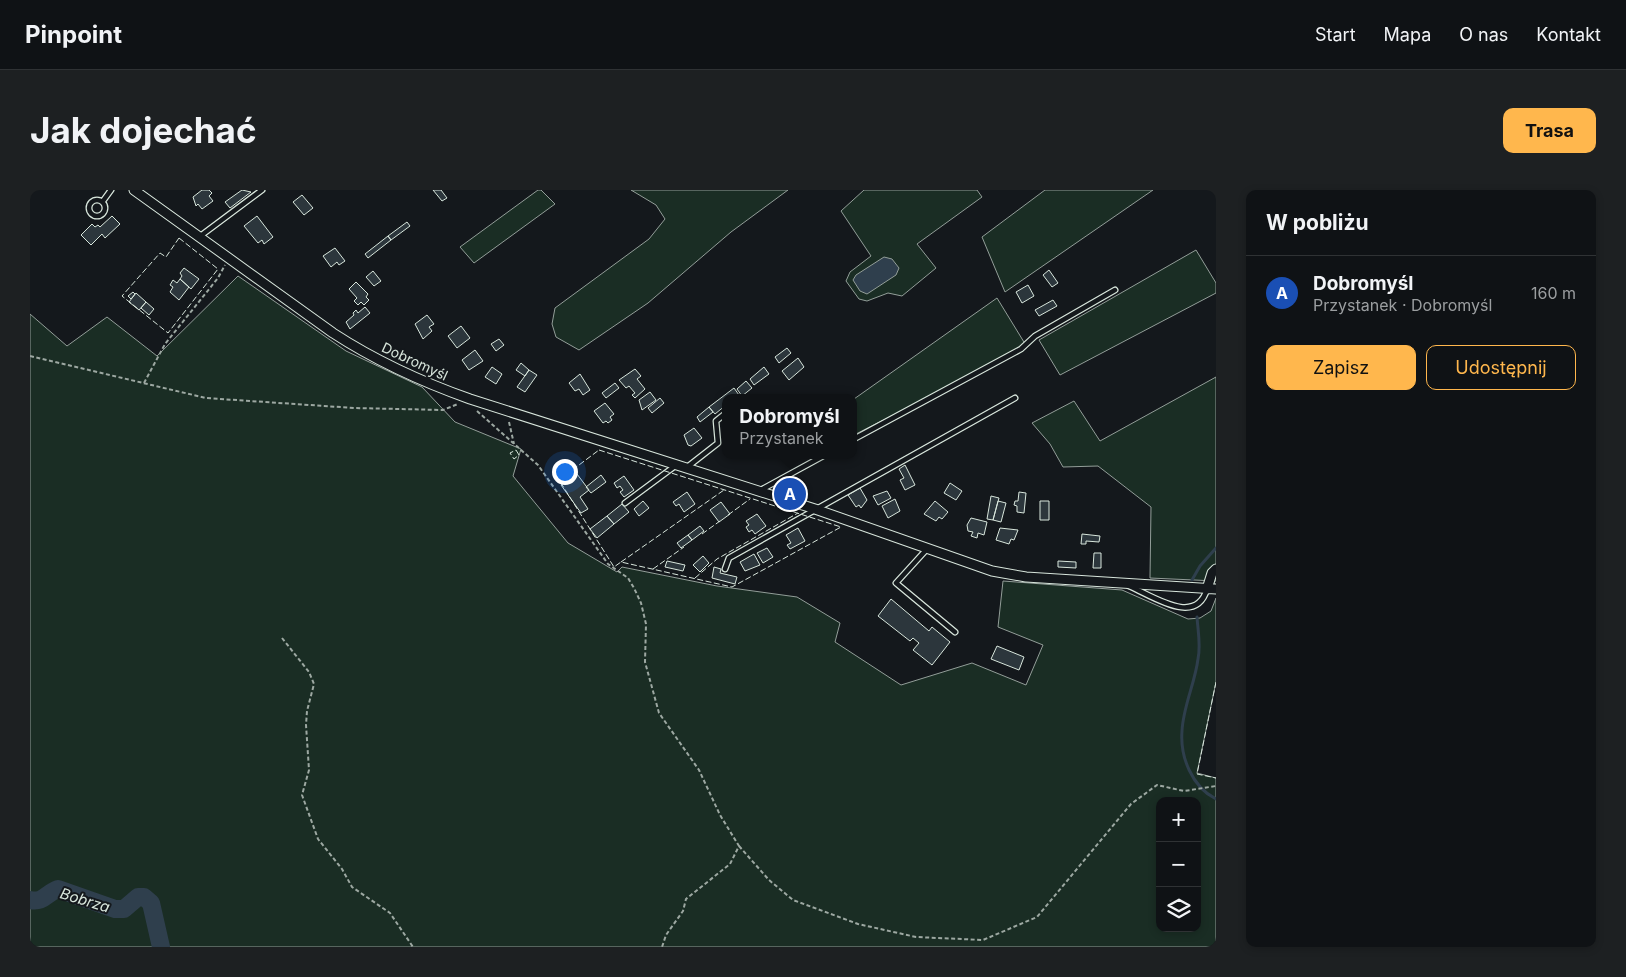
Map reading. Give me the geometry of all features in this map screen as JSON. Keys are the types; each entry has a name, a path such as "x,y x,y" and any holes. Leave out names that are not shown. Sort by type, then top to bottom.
{"street":[{"name":"Dobromyśl","path":"134,190 353,346 422,382 675,466 815,509 992,571 1017,575 1212,589"},
{"path":"1212,589 1212,573 1216,569"}],"lane":[{"path":"103,201 111,190"},
{"path":"199,238 262,190"},
{"path":"857,438 1021,349 1035,336 1115,290"},
{"path":"725,569 729,558 1016,398"},
{"path":"685,469 718,443 716,421 722,416"},
{"path":"758,491 817,459"},
{"path":"625,503 675,466"},
{"path":"928,548 896,583 955,632"},
{"path":"1124,583 1181,608 1189,609 1201,603 1212,589"}],"path":[{"path":"144,384 165,344 218,278 228,258"},
{"path":"30,356 206,398 354,408 443,410 470,399 472,405 484,418 538,465 608,564 628,578 641,603 646,624 645,662 659,712 699,770 720,815 740,846 769,880 793,900 858,924 916,937 984,940 1036,917 1131,804 1157,785 1184,791 1216,786"},
{"path":"510,412 509,424 514,444"},
{"path":"282,638 309,672 314,684 307,711 306,726 309,770 302,796 318,839 342,869 352,886 390,913 413,947"},
{"path":"662,947 666,935 683,911 686,899 730,864 740,846"}],"green space":[{"path":"538,190 541,190 555,204 474,263 460,247"},
{"path":"631,190 788,190 731,232 648,303 579,350 556,337 552,324 555,308 649,239 665,219 656,205"},
{"path":"864,190 977,190 982,197 917,244 936,268 902,296 888,293 867,301 859,299 846,281 850,272 871,256 841,211"},
{"path":"1045,190 1153,190 1005,292 982,237"},
{"path":"1196,250 1216,283 1216,293 1060,375 1039,340"},
{"path":"238,276 346,351 422,387 455,422 521,449 513,476 568,543 617,572 622,567 717,586 797,597 840,623 835,642 901,685 972,663 1026,685 1043,645 998,627 1003,581 1122,590 1188,619 1200,618 1211,611 1216,598 1216,682 1197,773 1216,778 1216,947 30,947 30,314 67,346 107,317 157,356"},
{"path":"997,298 1027,347 857,433 857,397"},
{"path":"1216,377 1216,581 1150,578 1151,507 1098,466 1063,467 1050,444 1032,423 1074,401 1100,441"}],"water":[{"path":"884,257 892,259 899,268 896,275 867,294 860,291 853,280 856,275"}],"building":[{"path":"202,190 209,190 212,193 209,196 213,201 202,209 198,204 196,206 193,197"},
{"path":"242,190 251,192 230,208 225,202"},
{"path":"433,190 441,190 447,198 442,201"},
{"path":"302,195 313,208 304,215 293,202"},
{"path":"112,216 120,224 105,238 102,234 91,245 81,235 92,224 95,227 98,225 100,227"},
{"path":"257,216 273,237 264,244 262,240 258,243 244,226"},
{"path":"407,222 410,226 391,240 388,236"},
{"path":"388,236 391,240 368,258 365,254"},
{"path":"335,248 345,261 339,265 337,262 331,267 323,256"},
{"path":"184,268 199,279 191,289 180,279 182,276 180,273"},
{"path":"1049,270 1058,283 1052,287 1043,275"},
{"path":"373,271 381,281 374,286 366,277"},
{"path":"180,279 189,287 179,300 170,292 173,287 170,285 173,280 177,283"},
{"path":"356,282 368,294 366,297 369,300 364,305 361,302 358,305 354,301 357,298 349,289"},
{"path":"1028,285 1034,296 1022,303 1016,292"},
{"path":"133,292 135,294 131,299 128,296"},
{"path":"136,293 146,302 139,310 129,302"},
{"path":"1053,300 1057,306 1039,316 1035,310"},
{"path":"146,302 154,309 149,315 141,308"},
{"path":"365,307 370,313 350,329 346,322 354,315 353,313 356,310 358,313"},
{"path":"427,315 434,324 429,327 432,331 423,339 415,324"},
{"path":"461,326 470,338 457,348 448,336"},
{"path":"499,339 504,345 496,351 491,344"},
{"path":"787,348 791,353 779,363 775,357"},
{"path":"475,350 483,361 469,370 462,360"},
{"path":"798,358 804,367 789,380 782,371"},
{"path":"521,363 529,370 525,376 516,370"},
{"path":"492,367 502,374 496,384 485,377"},
{"path":"764,367 769,374 754,385 750,379"},
{"path":"635,369 641,376 637,379 645,389 635,398 632,395 635,393 629,386 626,388 619,380"},
{"path":"529,370 537,375 525,392 517,387"},
{"path":"580,374 590,390 583,395 579,389 575,391 569,383"},
{"path":"746,381 752,388 744,394 741,394 737,389"},
{"path":"615,383 619,388 606,398 602,393"},
{"path":"734,388 738,394 726,394"},
{"path":"650,392 656,400 642,410 639,400"},
{"path":"722,397 722,408 715,414 709,407"},
{"path":"660,398 664,403 652,413 648,408"},
{"path":"605,403 614,414 610,417 612,420 608,423 606,421 603,423 594,411"},
{"path":"709,407 713,412 700,422 697,417"},
{"path":"694,428 702,438 691,446 688,445 684,435"},
{"path":"905,465 915,485 905,490 900,480 904,478 899,469"},
{"path":"577,474 589,490 580,497 588,509 581,513 561,485"},
{"path":"601,475 606,482 591,493 586,487"},
{"path":"624,476 634,490 624,497 620,492 623,490 620,486 617,488 614,483"},
{"path":"950,483 962,491 956,500 944,493"},
{"path":"860,488 867,500 861,508 859,505 856,507 848,495"},
{"path":"887,491 891,498 878,505 873,496"},
{"path":"687,492 695,504 684,512 679,504 676,506 673,502"},
{"path":"1019,492 1026,493 1024,513 1017,512 1017,506 1014,505 1015,501 1018,501"},
{"path":"991,496 999,498 993,520 987,519"},
{"path":"895,499 900,511 888,518 882,506"},
{"path":"643,501 649,508 639,516 634,509"},
{"path":"935,501 948,512 942,519 939,517 936,521 924,514"},
{"path":"998,501 1006,503 1001,522 993,520"},
{"path":"1040,501 1049,501 1049,520 1040,520"},
{"path":"721,502 730,514 719,522 710,510"},
{"path":"622,504 629,512 614,524 607,516"},
{"path":"757,514 766,526 755,534 752,530 749,532 746,527 749,525 746,521"},
{"path":"607,516 614,524 597,538 590,529"},
{"path":"971,518 987,522 984,535 978,533 977,538 971,536 973,532 968,531 967,525"},
{"path":"700,526 704,531 692,540 688,535"},
{"path":"798,528 805,541 790,549 787,545 791,543 786,535"},
{"path":"1000,528 1018,530 1014,540 1011,539 1009,544 996,540"},
{"path":"1082,534 1100,536 1099,542 1086,541 1086,544 1081,544"},
{"path":"688,535 692,540 681,548 677,543"},
{"path":"767,548 773,557 763,563 757,553"},
{"path":"1094,553 1101,553 1101,568 1093,568"},
{"path":"754,554 760,565 745,571 740,562"},
{"path":"703,556 709,563 700,572 693,565"},
{"path":"667,561 685,565 683,571 665,567"},
{"path":"1058,561 1076,562 1076,568 1058,567"},
{"path":"714,567 721,569 720,573 737,577 735,584 712,578"},
{"path":"891,599 929,631 932,627 950,642 932,665 913,650 919,643 913,638 910,641 878,616"},
{"path":"997,646 1024,657 1019,670 991,659"}],"waterway":[{"path":"1192,580 1200,566 1216,548"},
{"path":"1197,617 1199,654 1184,713 1182,731 1183,751 1194,779 1200,787 1216,799"},
{"name":"Bobrza","path":"30,900 42,899 58,889 115,909 124,909 138,897 144,897 151,903 161,947"}],"fence":[{"path":"179,238 218,269 168,333 122,296 160,253 166,257 179,238"},
{"path":"516,450 519,455 514,459 510,453 516,450"},
{"path":"599,450 841,527 732,587 621,562 614,567 559,480 599,450"},
{"path":"621,562 724,490"},
{"path":"728,515 750,499"},
{"path":"695,578 717,559 798,513"},
{"path":"702,534 720,521"},
{"path":"653,569 684,547"},
{"path":"1216,682 1197,774 1216,778"}],"place":[{"name":"Dobromyśl","path":"790,494"}]}
